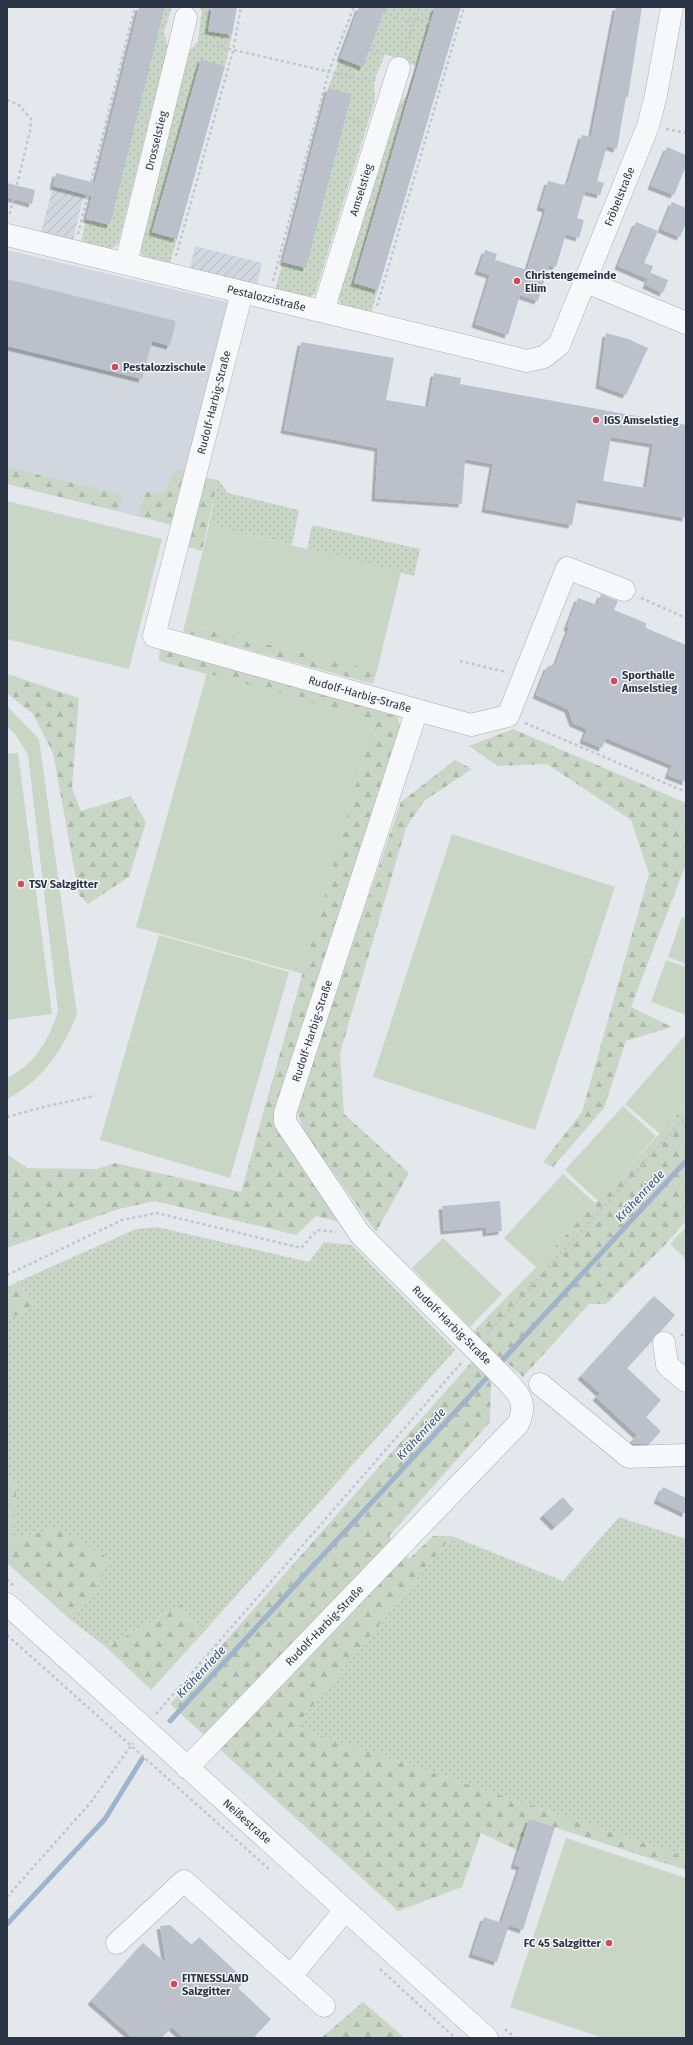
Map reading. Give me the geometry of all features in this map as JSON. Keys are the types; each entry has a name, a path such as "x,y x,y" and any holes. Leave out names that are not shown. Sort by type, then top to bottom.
{"street":[{"name":"Fröbelstraße","path":"526,361 544,357 558,345 648,126 672,7"},
{"name":"Drosselstieg","path":"126,263 197,19"},
{"name":"Amselstieg","path":"323,311 389,61"},
{"name":"Pestalozzistraße","path":"7,235 526,361"},
{"path":"584,281 686,324"},
{"name":"Rudolf-Harbig-Straße","path":"187,1768 518,1424 523,1413 522,1403 516,1390 481,1353 360,1234 289,1131 285,1122 284,1113 417,710 154,636 242,292"},
{"path":"417,710 471,725 508,716 567,568 624,590"},
{"path":"664,1343 667,1365 686,1381"},
{"path":"540,1384 629,1457 686,1455"},
{"name":"Neißestraße","path":"7,1604 486,2038"},
{"path":"117,1943 184,1881 324,2006"},
{"path":"291,1976 346,1910"}],"path":[{"path":"77,241 135,7"},
{"path":"175,256 233,51 240,7"},
{"path":"271,288 329,71 354,7"},
{"path":"389,61 414,23 419,7"},
{"path":"377,307 464,7"},
{"path":"384,12 414,23"},
{"path":"193,47 198,41 197,19"},
{"path":"415,19 430,22"},
{"path":"198,41 233,51 374,82 376,75"},
{"path":"7,100 18,104 31,118 30,131 7,223"},
{"path":"346,117 368,124"},
{"path":"624,590 686,618"},
{"path":"460,661 524,676"},
{"path":"508,716 686,792"},
{"path":"7,1117 47,1106 95,1096"},
{"path":"7,1897 91,1802 161,1707 481,1353 686,1118"},
{"path":"7,1275 122,1220 157,1213 301,1248 318,1230 360,1234"},
{"path":"7,1635 273,1873"},
{"path":"379,1969 455,2038"}],"shaded area":[{"path":"53,186 84,194 73,240 41,232"},
{"path":"195,246 262,263 257,285 190,268"},
{"name":"Pestalozzischule","path":"7,250 239,305 181,527 7,484"}],"green space":[{"path":"165,7 172,7 164,32 168,47 118,244 111,249 81,242 86,219 110,225"},
{"path":"191,7 212,7 208,31 232,35 225,66 201,60 152,232 177,239 170,263 144,257 139,250 188,53 198,41 202,9"},
{"path":"386,7 435,7 354,282 378,290 371,313 341,305 338,299 397,108 407,94 416,66 385,54 374,82 375,100 315,294 310,297 275,289 283,262 306,268 352,94 328,88 340,58 363,67"},
{"path":"7,467 123,495 118,511 7,484"},
{"path":"188,469 172,525 138,516 146,492 164,492 175,471"},
{"path":"202,477 218,480 202,551 185,546"},
{"path":"218,480 228,493 299,510 292,545 209,525"},
{"path":"7,501 162,539 129,669 7,639"},
{"path":"209,525 401,572 377,671 185,624"},
{"path":"312,525 420,549 414,576 307,549"},
{"path":"185,624 377,671 373,684 183,632"},
{"path":"160,644 397,710 400,729 276,1112 280,1135 340,1222 316,1216 296,1235 155,1201 119,1209 7,1248 7,1154 27,1168 97,1169 115,1163 241,1192 374,720 159,661"},
{"path":"207,673 374,720 303,974 136,927"},
{"path":"7,674 79,698 72,788 81,811 131,796 146,822 129,877 88,904 79,895 53,753 33,714 7,693"},
{"path":"7,706 39,739 77,1014 58,1052 41,1074 31,1083 7,1099 7,1078 26,1066 40,1050 50,1032 58,1011 28,755 15,734 7,726"},
{"path":"513,729 686,803 686,864 631,1007 672,1027 626,1041 604,1108 553,1167 543,1162 582,1112 649,874 631,820 547,764 498,766 469,746"},
{"name":"TSV Salzgitter","path":"18,753 52,1014 7,1020 7,754"},
{"path":"455,760 472,769 424,801 406,828 340,1053 344,1114 409,1173 376,1232 304,1132 296,1108 401,802"},
{"path":"452,834 615,887 535,1130 373,1077"},
{"path":"682,917 686,919 686,964 668,957"},
{"path":"159,935 289,972 230,1178 100,1140"},
{"path":"666,960 686,967 686,1015 651,1002"},
{"path":"686,1034 686,1105 660,1134 625,1104"},
{"path":"686,1105 686,1221 663,1247 606,1304 589,1304 523,1377 472,1333 536,1267"},
{"path":"623,1106 656,1136 598,1201 565,1170"},
{"path":"563,1174 595,1203 536,1267 504,1238"},
{"path":"157,1227 309,1262 324,1242 352,1245 455,1350 201,1635 182,1604 106,1647 71,1620 96,1592 57,1528 11,1539 17,1483 7,1474 7,1320 37,1304 17,1282 136,1229"},
{"path":"686,1227 686,1259 670,1244"},
{"path":"443,1238 502,1294 470,1327 412,1268"},
{"path":"17,1282 37,1304 7,1320 7,1287"},
{"path":"474,1359 491,1382 490,1422 389,1536 409,1559 433,1536 452,1536 295,1727 686,1857 686,1870 529,1819 519,1851 481,1833 462,1887 398,1911 170,1704"},
{"path":"7,1474 17,1483 12,1539 57,1528 108,1558 96,1592 71,1620 7,1563"},
{"path":"619,1517 686,1539 686,1857 295,1727 452,1536 563,1581"},
{"path":"182,1604 201,1635 151,1690 106,1647"},
{"name":"FC 45 Salzgitter","path":"566,1838 686,1878 686,2038 603,2038 510,2007"},
{"path":"363,2002 405,2038 321,2038"}],"building":[{"path":"139,7 165,7 110,225 86,219 92,196 53,186 56,173 95,183"},
{"path":"212,7 237,7 232,35 208,31"},
{"path":"359,7 386,7 363,67 340,58"},
{"path":"435,7 461,7 378,290 354,283"},
{"path":"616,7 642,7 628,97 626,97 617,149 607,146 597,181 604,183 600,195 585,191 577,218 584,220 579,238 566,234 556,267 549,265 538,301 520,295 508,335 475,324 490,275 478,271 485,250 497,254 495,260 527,270 546,209 540,207 548,181 564,185 565,182 568,183 582,135 591,137"},
{"path":"201,59 225,66 177,239 152,232"},
{"path":"328,88 352,94 306,268 283,262"},
{"path":"667,147 686,155 686,166 674,195 651,186"},
{"path":"7,183 35,190 32,204 7,197"},
{"path":"672,202 686,208 686,223 680,237 661,229"},
{"path":"636,222 658,231 644,263 653,266 648,279 618,266"},
{"path":"651,273 668,280 663,293 646,285"},
{"path":"7,279 176,321 170,346 152,341 142,379 7,346"},
{"path":"606,333 628,339 648,348 626,395 599,385"},
{"path":"301,342 394,358 386,400 428,407 434,373 461,378 460,384 686,425 686,518 577,499 572,525 485,509 493,464 465,459 462,504 375,498 378,448 284,430","holes":["611,437 653,444 646,488 603,481"]},
{"name":"Sporthalle Amselstieg","path":"601,594 618,601 614,610 646,623 646,628 686,645 686,782 668,775 672,765 606,738 602,748 583,740 587,729 573,723 568,709 536,695 547,667 556,663 578,598 597,605"},
{"path":"500,1201 502,1231 486,1233 486,1227 444,1231 442,1206"},
{"path":"654,1296 675,1315 661,1331 656,1333 652,1341 627,1368 661,1400 646,1417 661,1431 649,1444 633,1444 631,1442 637,1435 596,1397 600,1393 581,1376"},
{"path":"663,1487 686,1498 686,1514 657,1500"},
{"path":"563,1497 574,1510 555,1527 543,1515"},
{"path":"529,1819 555,1827 523,1930 509,1925 497,1962 472,1954 484,1917 501,1923 520,1867 514,1865"},
{"name":"FITNESSLAND Salzgitter","path":"170,1925 192,1945 199,1937 245,1980 238,1988 271,2019 253,2038 184,2038 172,2027 161,2038 133,2038 91,2001 143,1943 166,1963 160,1926"}],"waterway":[{"name":"Krähenriede","path":"499,1364 686,1161"},
{"name":"Krähenriede","path":"170,1721 492,1372"},
{"name":"Krähenriede","path":"7,1924 105,1819 142,1759"}],"place":[{"name":"Christengemeinde Elim","path":"517,281"},
{"name":"Pestalozzischule","path":"115,367"},
{"name":"IGS Amselstieg","path":"596,420"},
{"name":"Sporthalle Amselstieg","path":"614,681"},
{"name":"TSV Salzgitter","path":"21,884"},
{"name":"FC 45 Salzgitter","path":"609,1943"},
{"name":"FITNESSLAND Salzgitter","path":"174,1984"}]}
